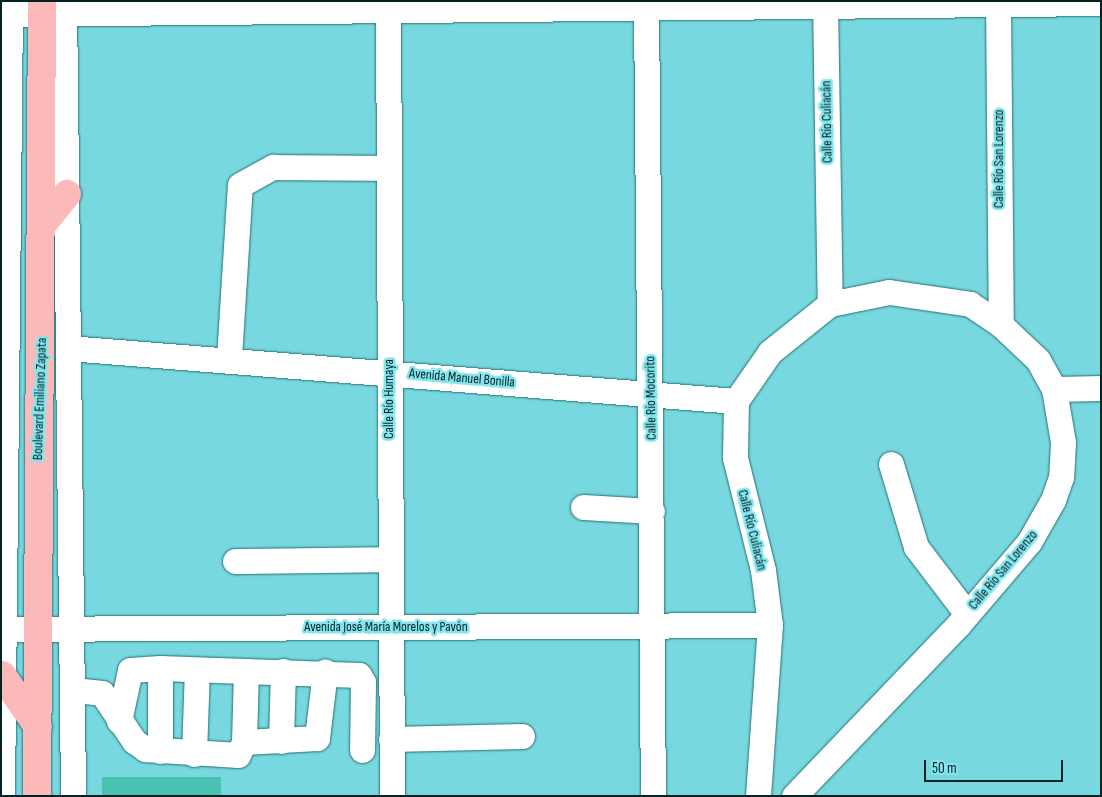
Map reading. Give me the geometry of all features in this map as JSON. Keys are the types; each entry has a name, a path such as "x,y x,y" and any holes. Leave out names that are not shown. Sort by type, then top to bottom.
{"main road":[{"name":"Boulevard Emiliano Zapata","path":"37,796 42,225 53,7"},
{"path":"42,225 67,194"},
{"path":"2,675 38,727"}],"street":[{"path":"2,796 7,10 53,7 824,2 998,1 1101,3"},
{"name":"Calle Río San Lorenzo","path":"794,796 967,614 1029,542 1053,500 1061,477 1063,450 1054,389 1038,360 1001,325 998,1"},
{"name":"Calle Río Culiacán","path":"824,2 830,304"},
{"name":"Calle Río Mocorito","path":"646,4 651,393 653,796"},
{"name":"Calle Río Humaya","path":"388,5 389,627 392,796"},
{"name":"Boulevard Emiliano Zapata","path":"53,7 67,194 74,690 73,796"},
{"path":"229,358 240,185 272,167 389,168"},
{"path":"736,401 770,352 830,304 888,292 926,295 970,304 1001,325"},
{"name":"Avenida Manuel Bonilla","path":"68,348 229,358 736,401"},
{"path":"1054,389 1101,388"},
{"name":"Calle Río Culiacán","path":"736,401 735,458 762,570 770,625 758,796"},
{"path":"891,464 916,547 967,614"},
{"path":"583,507 652,511"},
{"path":"235,561 389,560"},
{"name":"Avenida José María Morelos y Pavón","path":"2,629 770,625"},
{"path":"120,721 130,670 160,668 325,671 362,678 362,750"},
{"path":"160,668 160,751"},
{"path":"194,754 197,670"},
{"path":"74,690 102,693 139,746 160,751 238,755 244,742 246,671"},
{"path":"281,741 283,671"},
{"path":"244,742 311,740 321,733 325,671"},
{"path":"391,739 522,736"}],"building":[{"path":"102,777 221,777 221,796 102,796"}]}
